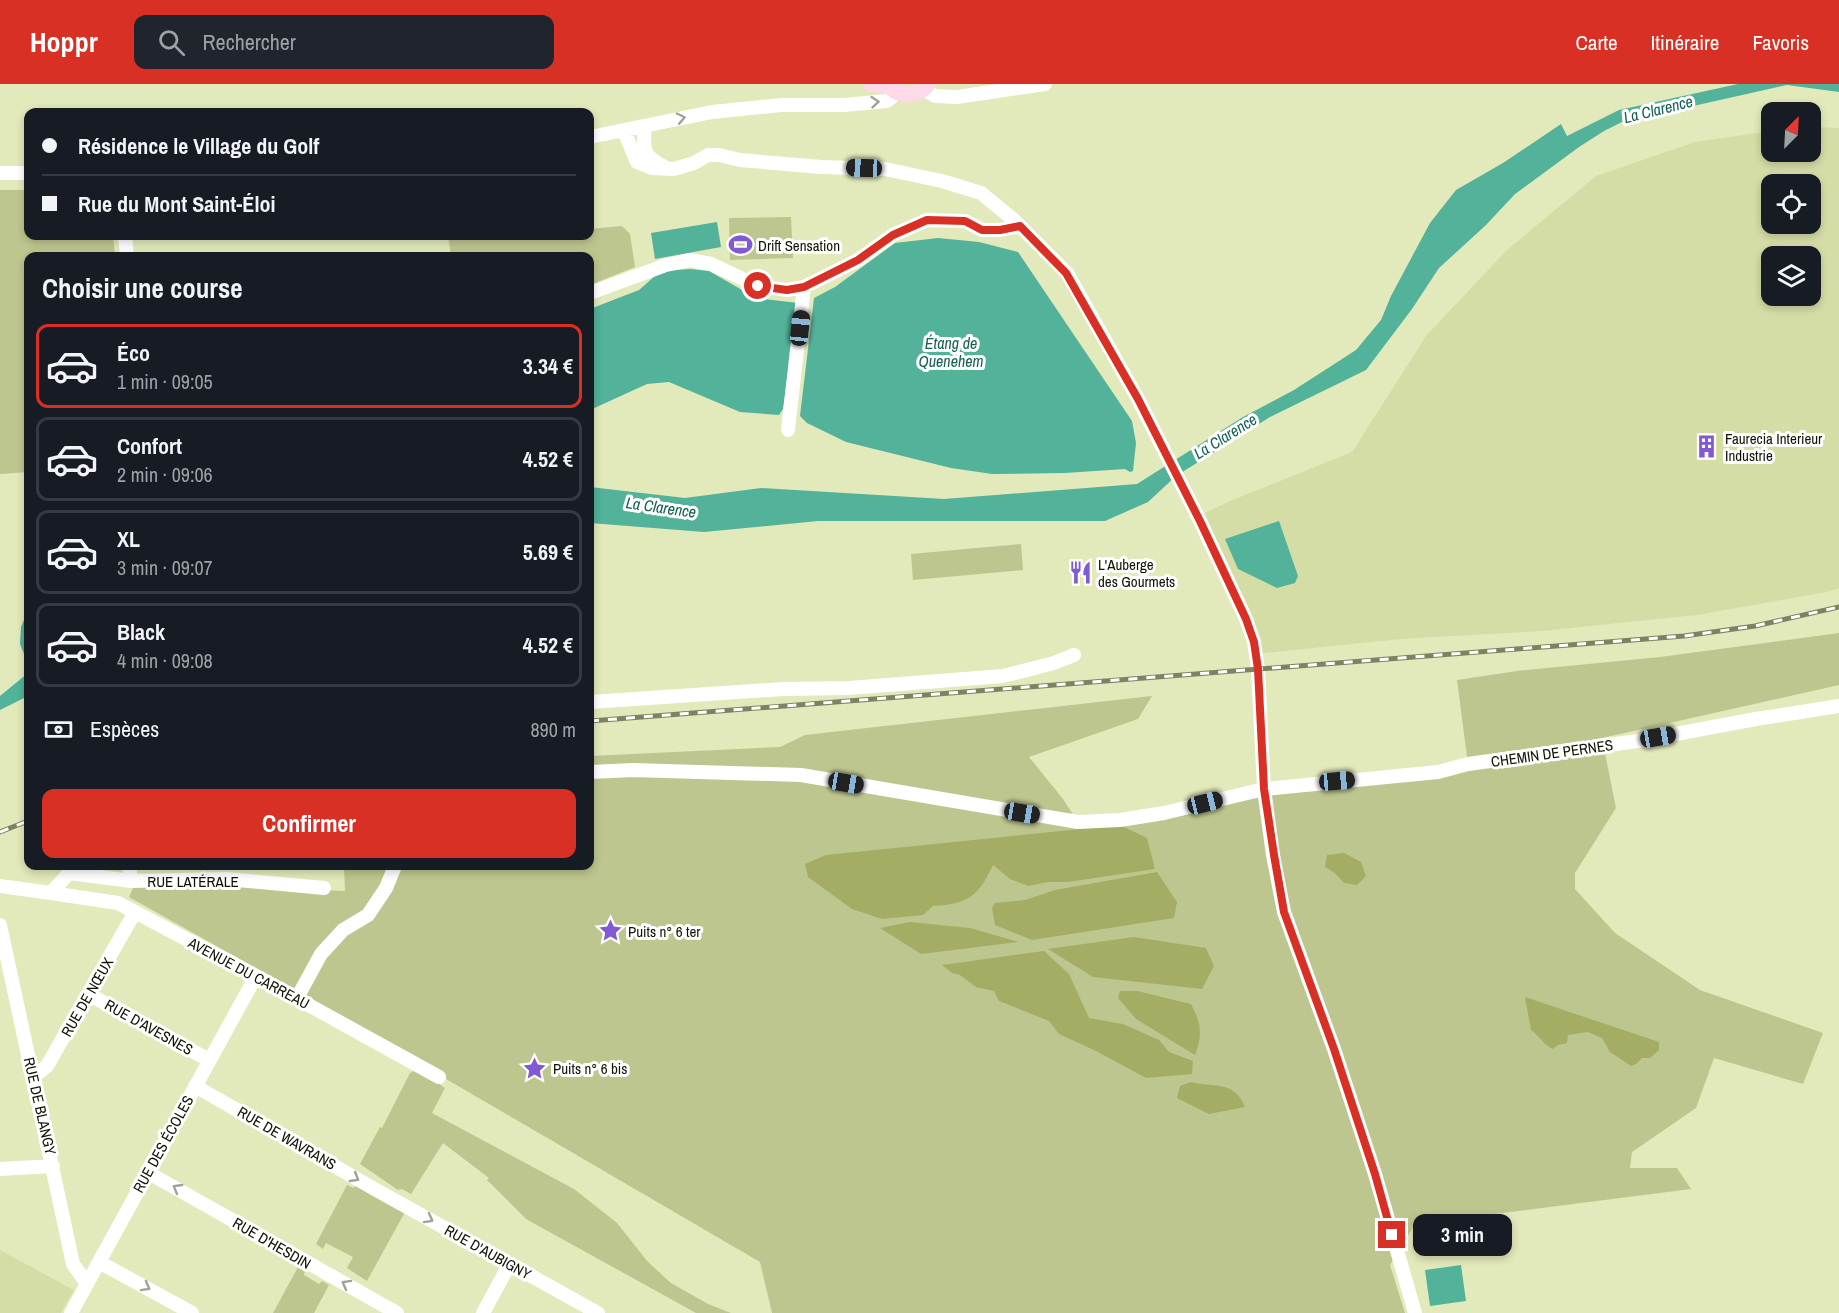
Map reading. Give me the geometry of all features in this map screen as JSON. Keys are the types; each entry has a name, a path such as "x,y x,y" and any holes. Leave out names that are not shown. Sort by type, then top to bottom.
{"main road":[{"path":"871,84 891,87 901,94 913,94 926,87"}],"street":[{"path":"926,87 935,96 957,97 1045,84"},
{"path":"594,136 712,112 770,106 843,105 887,101 892,97 891,87"},
{"path":"645,126 645,151 651,160 667,169"},
{"path":"624,131 637,162 652,168 674,169 694,163 708,155 719,155 740,160 821,167 885,169 942,181 981,193 1020,226 1066,273 1138,399 1182,484 1246,619 1254,642 1258,669 1264,789 1284,912 1334,1049 1372,1163 1415,1313"},
{"path":"0,173 24,173"},
{"path":"594,292 666,265 690,260 711,264 758,286 787,290 804,287 858,260 893,235 927,220 965,221 982,230 1000,230 1020,226"},
{"path":"788,430 804,287"},
{"path":"594,702 784,689 849,688 1003,676 1054,663 1074,655"},
{"name":"CHEMIN DE PERNES","path":"594,772 633,770 801,775 1078,822 1120,820 1164,813 1264,789 1438,772 1468,764 1638,741 1839,706"},
{"path":"130,870 131,881"},
{"path":"297,998 321,954 343,930 368,915 386,888 393,870"},
{"name":"RUE LATÉRALE","path":"51,893 69,873 131,881 227,879 324,888"},
{"path":"0,886 51,893"},
{"name":"AVENUE DU CARREAU","path":"51,893 118,903 256,975 439,1077"},
{"name":"RUE DE NŒUX","path":"33,1077 46,1066 135,912"},
{"name":"RUE DE BLANGY","path":"0,925 73,1264 87,1284"},
{"name":"RUE DES ÉCOLES","path":"71,1313 256,975"},
{"name":"RUE D'AVESNES","path":"88,994 209,1060"},
{"name":"RUE DE WAVRANS","path":"195,1086 378,1191"},
{"path":"0,1169 53,1166"},
{"name":"RUE D'HESDIN","path":"147,1172 397,1313"},
{"name":"RUE D'AUBIGNY","path":"378,1191 598,1313"},
{"path":"99,1262 192,1313"},
{"path":"483,1313 509,1265"}],"shaded area":[{"path":"1821,127 1839,128 1839,588 1697,615 1542,631 1401,639 1256,654 1200,521 1205,513 1352,452 1426,336 1507,250 1596,176 1695,142 1761,132 1761,162 1821,162"},
{"path":"0,190 24,190 24,240 113,240 115,252 24,252 24,472 0,474"},
{"path":"791,217 793,258 730,260 729,218"},
{"path":"622,226 630,234 635,267 594,283 594,252 450,252 449,240 594,240 594,229"},
{"path":"1021,544 1023,570 913,580 911,554"},
{"path":"1839,633 1839,685 1602,738 1616,808 1575,873 1575,889 1615,933 1700,990 1823,1033 1803,1084 1714,1058 1696,1108 1632,1152 1630,1168 1677,1168 1691,1189 1415,1224 1390,1265 1405,1313 772,1313 760,1262 254,967 129,897 136,881 345,891 344,870 594,870 594,756 780,747 805,735 1152,696 1138,719 1029,757 1063,799 1078,822 1264,789 1468,764 1457,680 1517,671 1660,657"},
{"path":"1120,825 1147,838 1155,869 1028,886 1010,879 993,865 977,892 970,897 955,903 933,906 923,915 882,919 852,909 808,877 805,864 826,855"},
{"path":"1344,853 1361,862 1366,876 1357,885 1344,883 1335,873 1325,867 1327,855"},
{"path":"1157,872 1177,902 1174,918 1032,940 995,925 992,908 995,903 1025,900 1055,890"},
{"path":"910,922 970,928 1019,942 921,954 880,928"},
{"path":"1134,937 1206,948 1214,966 1202,989 1093,977 1048,949"},
{"path":"1044,951 1069,974 1089,1018 1123,1024 1159,1040 1169,1052 1193,1061 1192,1074 1146,1078 1059,1034 1049,1021 999,1001 994,991 976,987 942,965"},
{"path":"1120,991 1137,991 1191,1004 1200,1029 1195,1055 1136,1019 1118,998"},
{"path":"1525,997 1659,1042 1659,1050 1650,1058 1642,1058 1631,1066 1610,1052 1602,1038 1588,1032 1568,1035 1567,1043 1553,1049 1531,1030"},
{"path":"417,1069 445,1088 432,1113 574,1189 617,1223 648,1262 671,1283 708,1304 731,1313 696,1313 526,1219 487,1180 489,1178 443,1143 411,1194 402,1189 398,1190 360,1164 380,1127 382,1128 410,1073"},
{"path":"1191,1082 1229,1089 1241,1098 1245,1107 1209,1114 1177,1098 1180,1086"},
{"path":"357,1183 405,1212 367,1281 347,1268 353,1257 326,1243 323,1249 316,1244 347,1185 354,1188"},
{"path":"0,1250 74,1290 61,1313 0,1313"},
{"path":"298,1267 305,1271 304,1275 319,1284 322,1281 329,1285 314,1313 273,1313"}],"water":[{"name":"La Clarence","path":"1738,84 1839,84 1839,92 1787,85 1622,122 1604,131 1515,194 1486,225 1439,268 1412,309 1366,370 1270,417 1176,476 1148,502 1105,521 818,521 704,532 594,523 594,487 685,498 761,488 944,499 1137,484 1243,417 1294,390 1356,350 1381,320 1391,296 1430,223 1456,190 1503,163 1561,124 1567,136 1619,110"},
{"path":"717,222 721,247 655,259 651,233"},
{"name":"Étang de Quenehem","path":"938,238 979,242 1018,252 1132,421 1136,443 1133,471 1125,469 992,474 951,468 846,442 807,423 800,416 814,298 835,287 895,243"},
{"path":"690,269 709,271 756,298 798,303 783,409 779,415 740,412 669,382 647,384 594,408 594,307 639,290 656,275 665,271"},
{"path":"1279,521 1298,576 1295,583 1277,588 1238,569 1225,539"},
{"path":"24,620 24,654 20,644"},
{"path":"24,676 24,698 0,710 0,696"},
{"path":"1461,1265 1466,1301 1430,1306 1425,1270"}],"railway":[{"path":"594,721 1684,636 1755,626 1839,607"},
{"path":"0,832 24,823"}],"place":[{"name":"Drift Sensation","path":"740,245"},
{"name":"Faurecia Interieur Industrie","path":"1707,447"},
{"name":"L'Auberge des Gourmets","path":"1080,573"},
{"name":"Puits n° 6 ter","path":"610,931"},
{"name":"Puits n° 6 bis","path":"535,1068"}],"route":[{"path":"758,286 787,290 804,287 858,260 893,235 927,220 965,221 982,230 1000,230 1020,226 1066,273 1138,399 1200,521 1246,619 1254,642 1258,669 1264,789 1284,912 1334,1049 1375,1174 1392,1235"}]}
